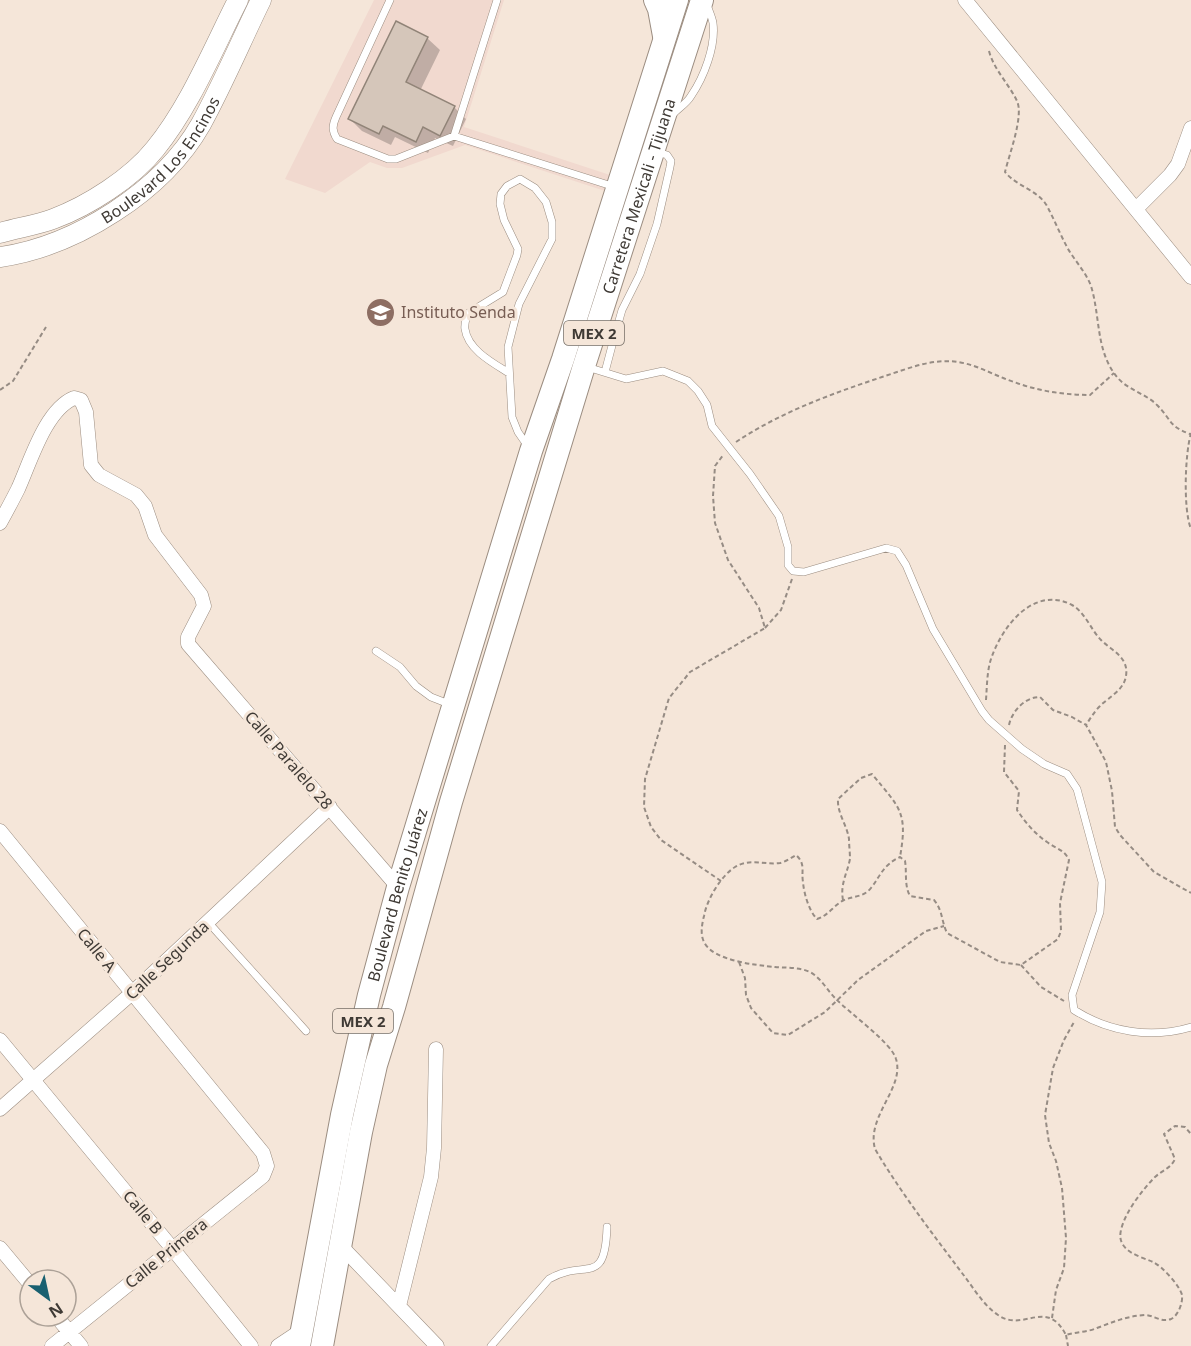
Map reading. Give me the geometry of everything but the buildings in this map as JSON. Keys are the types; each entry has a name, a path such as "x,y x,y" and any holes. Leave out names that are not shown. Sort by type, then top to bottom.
{"main road":[{"name":"Boulevard Los Encinos","path":"0,233 53,219 97,197 120,181 154,151 181,111 238,0"},
{"name":"Boulevard Los Encinos","path":"0,257 48,245 78,233 112,213 158,177 187,144 200,124 261,0"},
{"path":"655,0 664,37"},
{"name":"Carretera Mexicali - Tijuana","path":"492,669 595,369 590,331 617,187 677,0"},
{"name":"Carretera Mexicali - Tijuana","path":"468,660 531,451 590,331 703,0"},
{"name":"Boulevard Benito Juárez","path":"300,1338 342,1115 369,995 398,887 468,660"},
{"name":"Boulevard Benito Juárez","path":"322,1346 376,1065 492,669"},
{"path":"352,1069 360,1076 348,1142 354,1175"}],"street":[{"path":"965,0 1191,277"},
{"path":"1136,209 1178,164 1191,128"},
{"name":"Calle Paralelo 28","path":"0,523 19,488 36,443 68,401 74,398 81,400 86,412 92,465 99,475 136,495 145,506 155,535 201,595 204,606 190,631 188,644 398,887"},
{"name":"Calle Segunda","path":"0,1109 132,993 330,807"},
{"name":"Calle A","path":"0,831 263,1153"},
{"name":"Calle B","path":"0,1040 251,1346"},
{"path":"399,1306 431,1177 434,1148 436,1049"},
{"name":"Calle Primera","path":"52,1346 263,1176 267,1166 263,1153"},
{"path":"341,1246 437,1346"},
{"path":"0,1248 18,1270"},
{"path":"66,1328 81,1346"},
{"path":"278,1346 300,1338"}],"lane":[{"path":"390,0 336,117 333,132 337,139 388,159 396,159 454,136 617,187"},
{"path":"454,136 497,0"},
{"path":"509,373 471,345 464,328 467,314 503,292 517,255 518,249 504,220 500,204 501,194 507,186 520,179 535,188 546,202 552,222 552,239 519,304 507,347 509,373 512,417 518,432 531,451"},
{"path":"595,369 626,379 663,371 688,381 698,391 707,405 712,426 750,474 779,516 788,547 788,565 793,571 804,572 886,548 897,551 906,565 933,628 982,711 1006,735 1044,765 1067,774 1077,789 1102,882 1100,912 1072,995 1074,1010 1090,1021 1140,1034 1171,1033 1191,1027"},
{"path":"376,651 400,667 416,686 431,697 454,706"},
{"path":"208,922 306,1030"},
{"path":"491,1346 549,1279 559,1273 596,1267 603,1259 606,1249 607,1227"}],"path":[{"path":"994,35 989,52 1018,104 1019,114 1005,172 1012,180 1040,198 1046,205 1068,248 1090,283 1096,303 1103,352 1114,373 1124,385 1151,399 1159,406 1176,429 1191,434 1186,493 1188,522 1191,529"},
{"path":"0,390 13,381 46,327"},
{"path":"765,628 781,610 790,587 793,571"},
{"path":"982,711 986,699 991,659 1012,620 1029,606 1044,600 1061,601 1079,610 1094,633 1119,654 1126,666 1123,683 1100,706 1086,725"},
{"path":"900,857 905,861 906,888 910,896 934,900 941,908 947,933 1000,962 1021,964 1058,939 1061,931 1060,903 1069,860 1060,848 1048,843 1025,822 1017,810 1019,791 1005,771 1004,760 1010,719 1020,705 1031,697 1040,697 1053,710 1086,725 1106,762 1112,791 1115,827 1120,835 1154,872 1191,893"},
{"path":"843,900 841,889 850,858 849,838 846,824 837,808 838,799 861,778 872,774 903,816 904,833 900,857"},
{"path":"900,857 891,861 875,880 871,889 863,895 843,900 817,920 812,915 803,886 804,866 796,855 781,863 750,861 735,867 721,881 705,910 702,927 703,941 710,951 739,962 801,969 813,974 836,999 886,1045 896,1059 896,1080 877,1120 872,1138 875,1149 914,1210 986,1303 999,1316 1009,1320 1022,1321 1032,1316 1044,1315 1052,1318 1061,1326 1068,1346"},
{"path":"739,962 751,1008 773,1033 788,1035 825,1012 858,980 926,931 944,926"},
{"path":"1021,964 1041,987 1057,999 1073,1006"},
{"path":"1052,1318 1056,1290 1064,1268 1066,1238 1062,1188 1049,1143 1045,1115 1053,1068 1064,1040 1080,1014"},
{"path":"1066,1335 1095,1329 1128,1317 1148,1315 1159,1320 1172,1319 1178,1313 1182,1293 1165,1271 1154,1262 1130,1253 1122,1243 1120,1231 1142,1190 1172,1166 1175,1159 1164,1134 1175,1126 1185,1127 1191,1134"}],"shaded area":[{"path":"374,0 504,0 464,127 610,175 605,191 465,145 402,168 387,168 370,162 325,193 285,179"}],"place":[{"name":"Instituto Senda","path":"380,312"}]}
